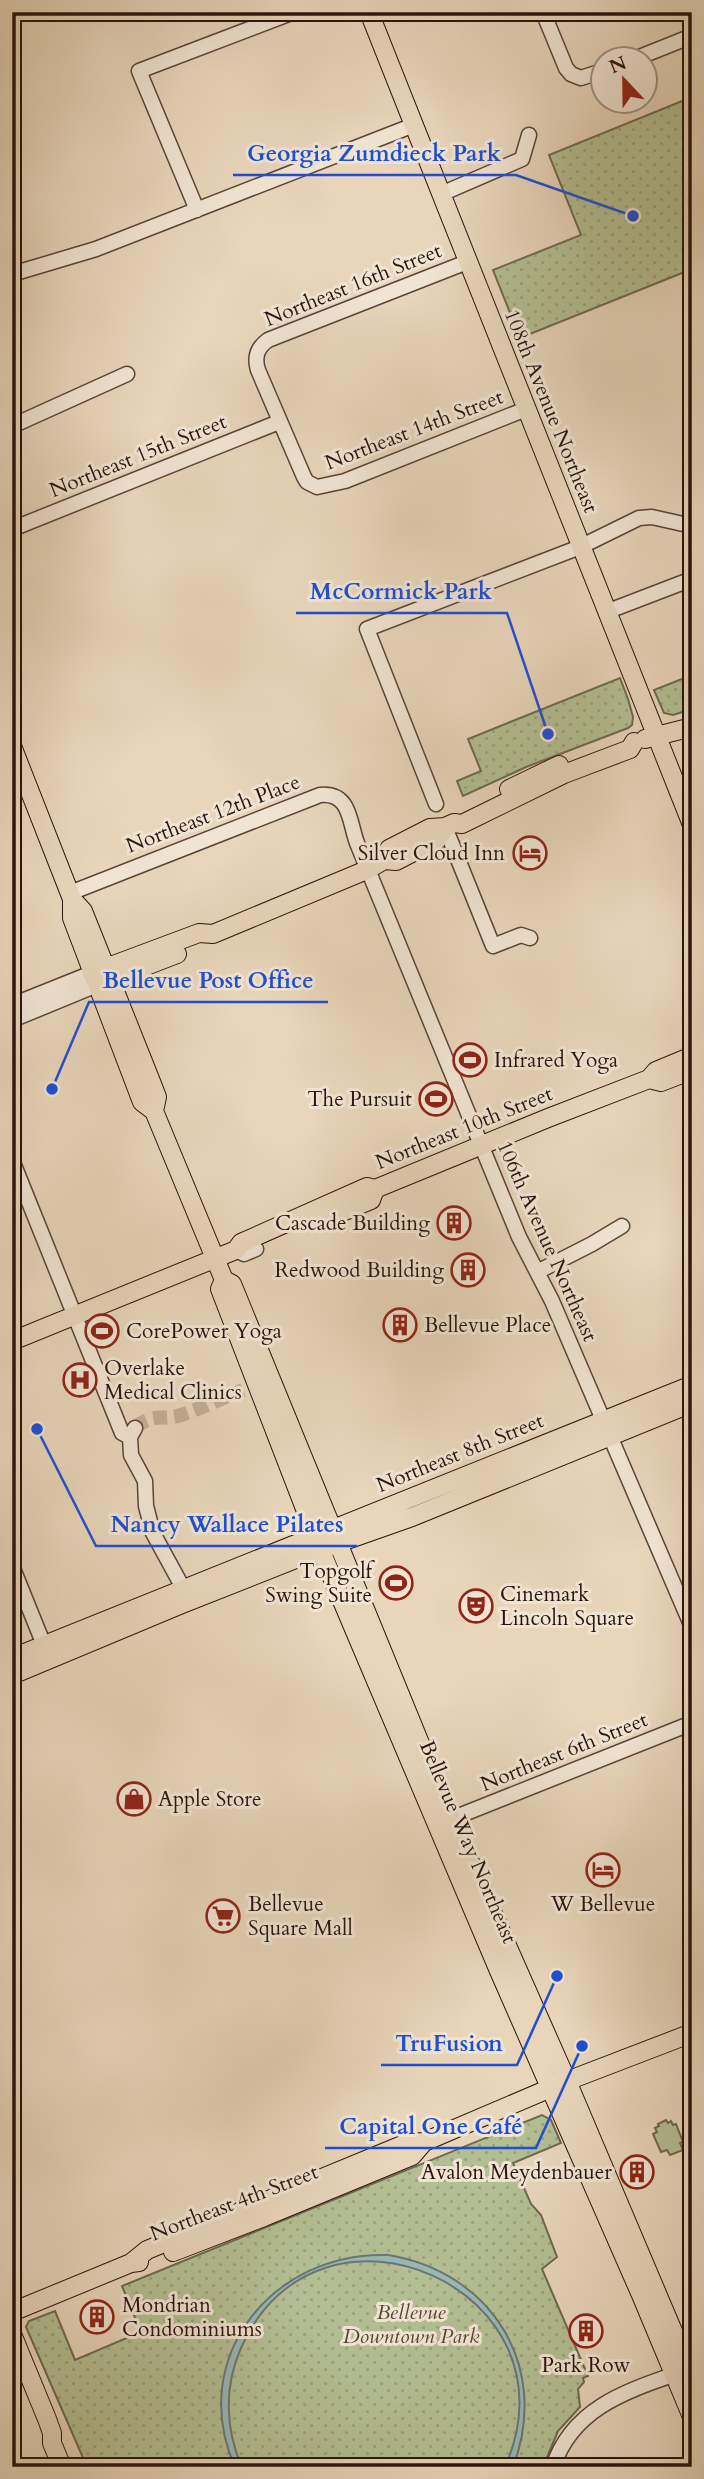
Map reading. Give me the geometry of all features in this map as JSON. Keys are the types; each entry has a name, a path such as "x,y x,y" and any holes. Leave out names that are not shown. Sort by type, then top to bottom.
{"main road":[{"name":"108th Avenue Northeast","path":"369,12 692,825"},
{"path":"101,977 199,933 213,933 377,865 389,849 430,828 450,825 457,815 534,775 627,739 634,742 692,727"},
{"name":"Bellevue Way Northeast","path":"12,746 71,896 83,911 101,977 157,1097 154,1111 224,1280 232,1284 383,1698 549,2089 616,2236 687,2372"},
{"name":"Northeast 10th Street","path":"12,1341 236,1250 241,1243 367,1187 374,1189 649,1079 656,1071 692,1056"},
{"name":"Northeast 10th Street","path":"649,1079 661,1082 692,1070"},
{"name":"Northeast 10th Street","path":"256,1249 371,1200 374,1189"},
{"name":"Bellevue Way Northeast","path":"224,1280 220,1289 250,1387 327,1539 419,1740 567,2081 687,2372 692,2417"},
{"name":"Northeast 8th Street","path":"12,1675 47,1652 183,1588 327,1539 412,1517 606,1428 692,1385"},
{"name":"Northeast 8th Street","path":"606,1428 692,1403"},
{"name":"Northeast 8th Street","path":"12,1658 47,1652 327,1539"},
{"path":"383,1698 393,1708 411,1740 419,1740"},
{"name":"Northeast 4th Street","path":"12,2312 131,2263 148,2250 407,2143 424,2142 567,2081 692,2033"},
{"path":"12,2334 52,2433 52,2443 62,2467"},
{"path":"52,2433 61,2438 73,2467"}],"street":[{"path":"197,210 139,71 294,12"},
{"path":"543,12 566,68 571,74 581,78 588,76"},
{"path":"658,50 692,36"},
{"path":"12,274 85,253 414,125"},
{"path":"441,194 522,159 529,135"},
{"name":"Northeast 16th Street","path":"279,422 256,363 257,351 268,340 467,262"},
{"path":"12,426 127,374"},
{"name":"Northeast 14th Street","path":"279,422 304,477 307,482 317,487 345,481 526,409"},
{"name":"Northeast 15th Street","path":"12,529 279,422"},
{"path":"436,804 367,629 580,547 639,519 652,517 692,526"},
{"path":"606,612 692,579"},
{"name":"Northeast 12th Place","path":"71,896 328,794 342,800 353,834 377,865"},
{"path":"450,825 493,946 521,935 530,938"},
{"name":"106th Avenue Northeast","path":"377,865 481,1145 519,1237 537,1272 692,1627"},
{"path":"12,1004 101,977"},
{"path":"12,1020 101,977"},
{"path":"12,1160 122,1433 133,1433 131,1455 145,1481 146,1506 153,1534 183,1588"},
{"path":"537,1272 622,1226"},
{"name":"Northeast 10th Street","path":"236,1250 244,1254 256,1249"},
{"path":"12,1566 47,1652"},
{"name":"Northeast 6th Street","path":"451,1819 692,1723"},
{"path":"553,2467 571,2430 591,2412 625,2394 687,2372"}],"green space":[{"path":"692,97 692,269 520,338 493,270 581,235 549,155 645,116 658,116 658,111"},
{"path":"692,675 692,709 673,715 664,713 654,690"},
{"path":"620,678 633,717 632,725 526,767 463,796 457,781 481,771 468,739"},
{"name":"Bellevue Downtown Park","path":"542,2115 551,2120 561,2143 513,2163 531,2204 541,2215 557,2257 542,2269 588,2376 583,2378 584,2382 578,2389 580,2407 558,2431 543,2467 87,2467 26,2327 29,2321 55,2311 75,2360 141,2332 122,2286"},
{"path":"666,2120 676,2124 683,2142 680,2143 683,2150 670,2155 667,2150 661,2152 653,2134 657,2132 655,2128 658,2124"}],"water":[{"path":"388,2255 425,2265 457,2281 483,2303 504,2330 518,2360 524,2394 523,2430 513,2467 505,2467 519,2404 508,2349 476,2305 432,2275 379,2262 326,2268 278,2296 241,2348 235,2362 229,2392 232,2438 242,2467 235,2467 223,2426 222,2387 232,2351 250,2318 277,2291 309,2271 347,2258"}],"tunnel":[{"path":"135,1428 152,1418 175,1417 243,1390"}],"place":[{"name":"Georgia Zumdieck Park","path":"633,216"},
{"name":"McCormick Park","path":"548,734"},
{"name":"Silver Cloud Inn","path":"530,853"},
{"name":"Infrared Yoga","path":"470,1060"},
{"name":"Bellevue Post Office","path":"52,1089"},
{"name":"The Pursuit","path":"436,1099"},
{"name":"Cascade Building","path":"454,1223"},
{"name":"Redwood Building","path":"468,1270"},
{"name":"Bellevue Place","path":"400,1325"},
{"name":"CorePower Yoga","path":"102,1331"},
{"name":"Overlake Medical Clinics","path":"80,1380"},
{"name":"Nancy Wallace Pilates","path":"37,1429"},
{"name":"Topgolf Swing Suite","path":"396,1583"},
{"name":"Cinemark Lincoln Square","path":"476,1606"},
{"name":"Apple Store","path":"134,1799"},
{"name":"W Bellevue","path":"603,1870"},
{"name":"Bellevue Square Mall","path":"223,1916"},
{"name":"TruFusion","path":"557,1976"},
{"name":"Capital One Café","path":"582,2046"},
{"name":"Avalon Meydenbauer","path":"637,2172"},
{"name":"Mondrian Condominiums","path":"97,2317"},
{"name":"Park Row","path":"586,2331"}]}
